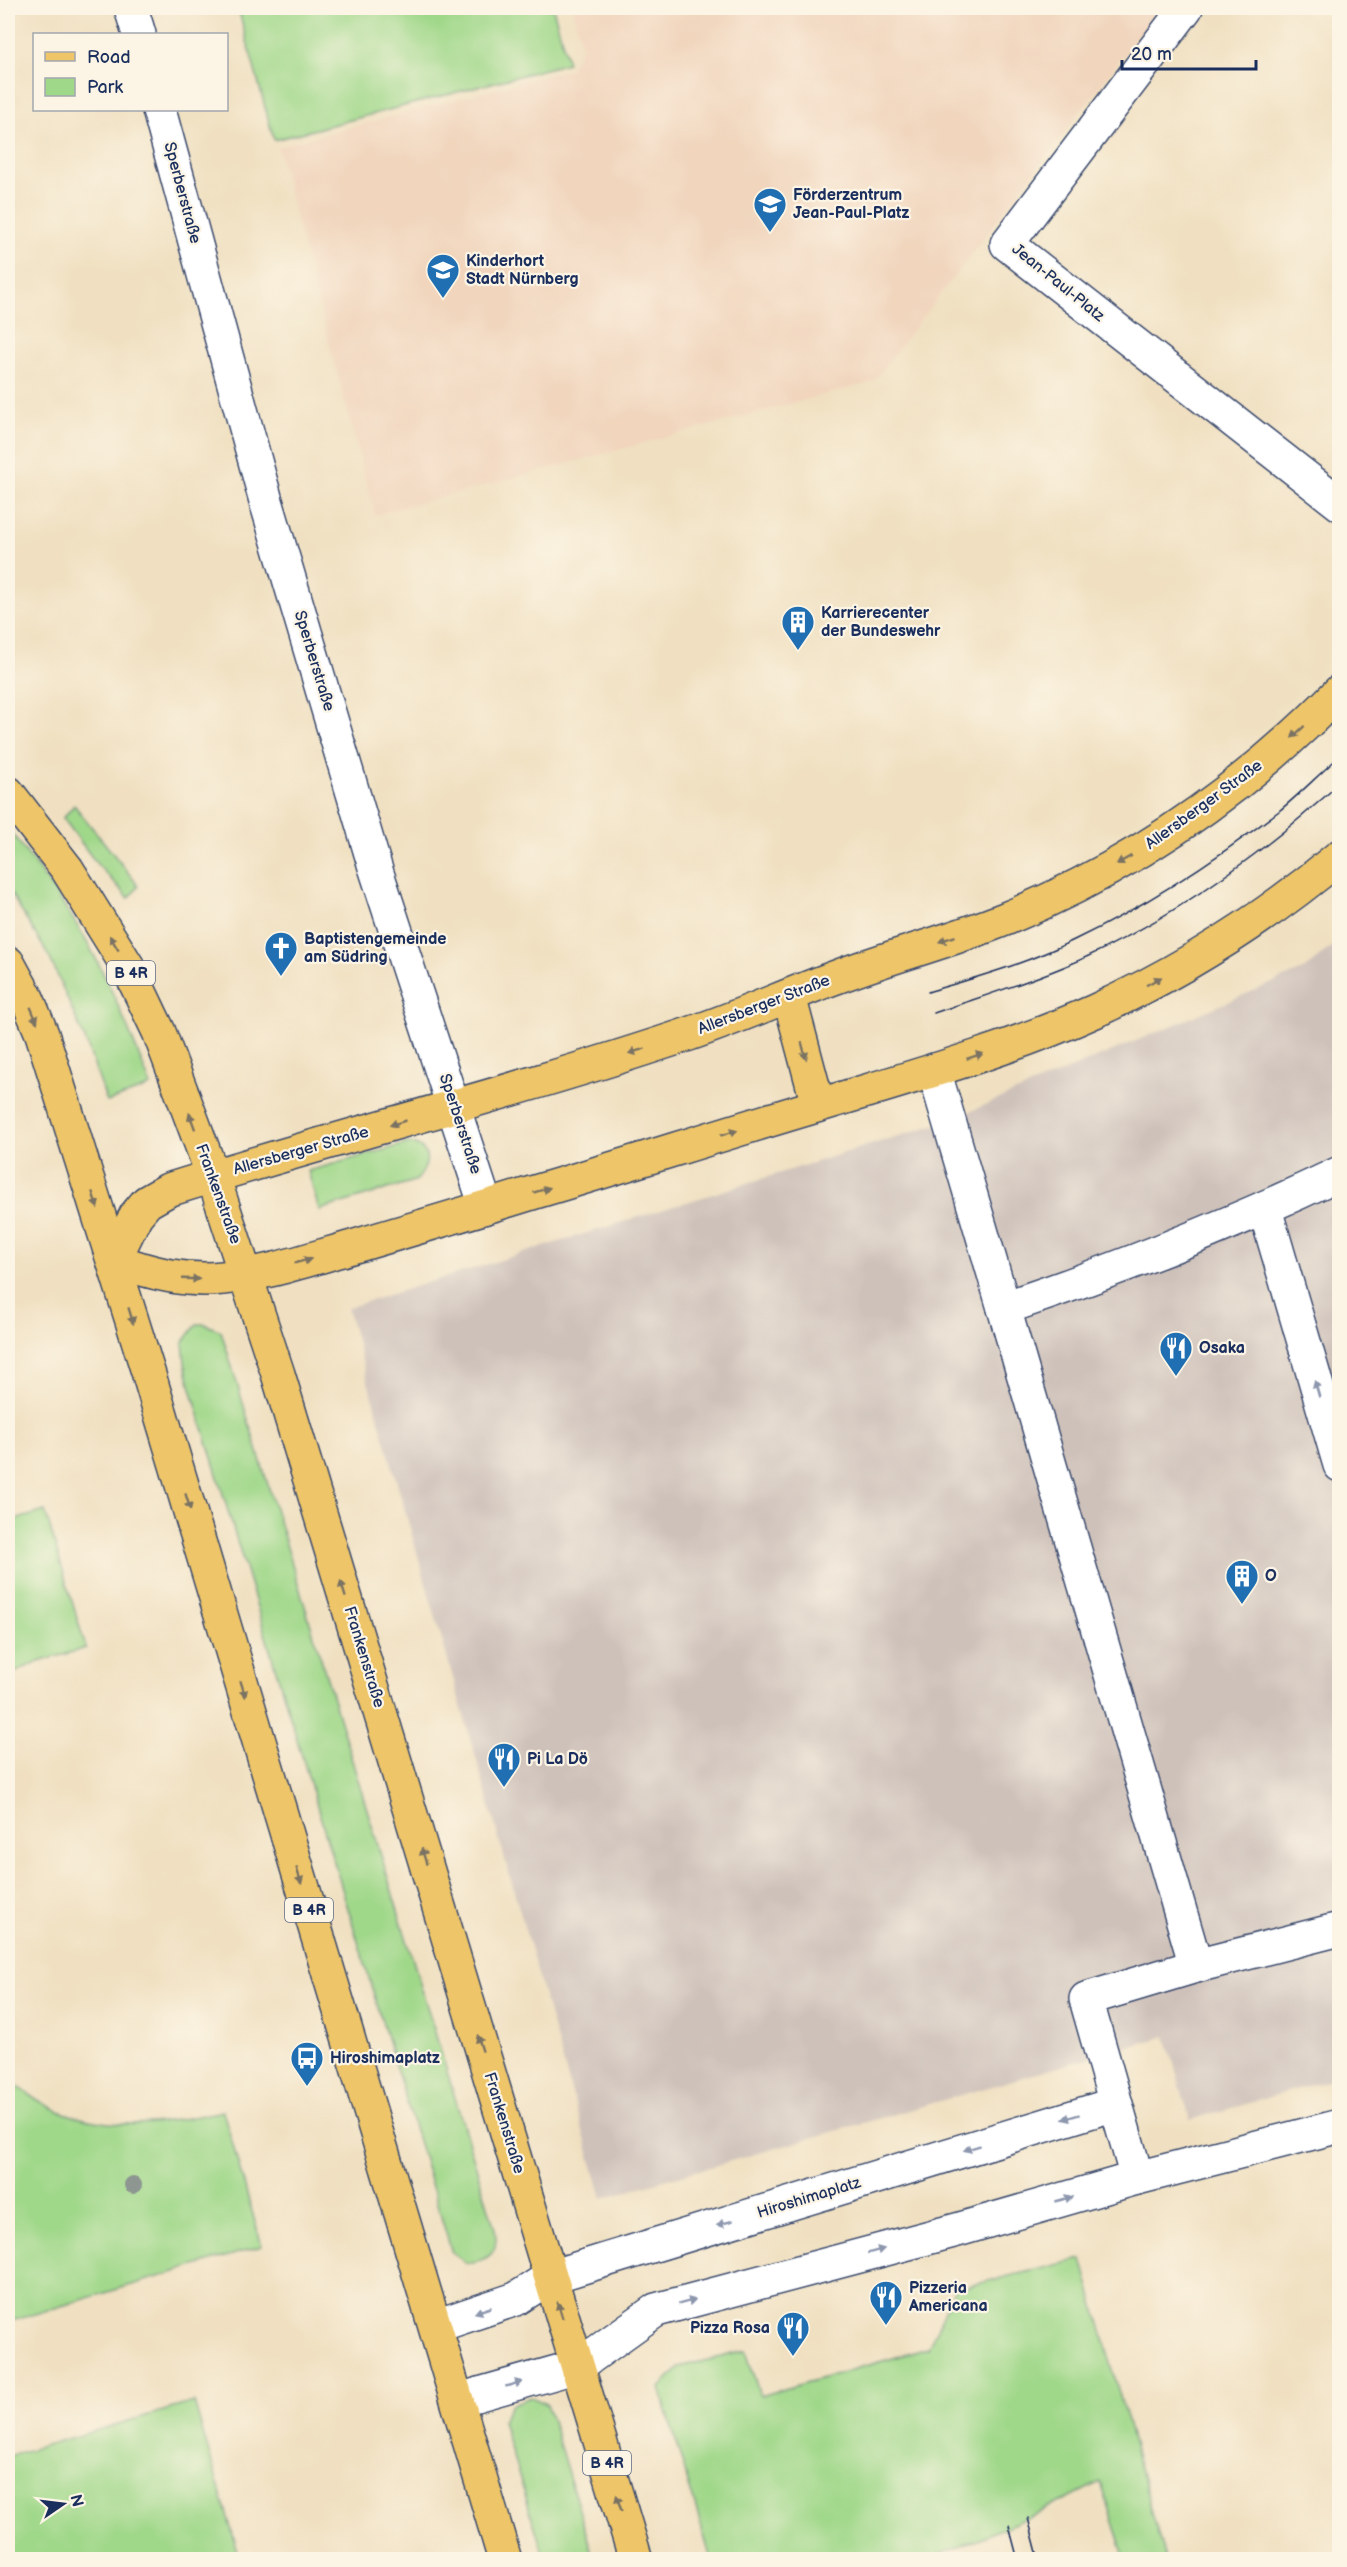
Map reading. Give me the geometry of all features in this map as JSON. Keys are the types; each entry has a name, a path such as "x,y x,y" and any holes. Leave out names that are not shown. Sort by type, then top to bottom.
{"main road":[{"name":"Allersberger Straße","path":"114,1260 136,1215 147,1202 168,1190 655,1046 750,1012 844,974 1001,920 1082,883 1135,854 1232,789 1340,691"},
{"name":"Frankenstraße","path":"8,793 72,876 128,967 159,1032 213,1176 247,1275 636,2559"},
{"path":"114,1260 164,1276 180,1278 247,1275 486,1207 934,1070 1062,1025 1122,998 1188,962 1236,932 1278,904 1340,856"},
{"name":"B 4R","path":"8,963 27,998 42,1034 114,1260 505,2559"},
{"path":"789,996 818,1105"}],"street":[{"path":"131,8 139,33"},
{"name":"Jean-Paul-Platz","path":"1186,8 1007,244 1340,504"},
{"name":"Sperberstraße","path":"159,111 266,501 375,867 486,1207"},
{"path":"934,1070 1196,1966"},
{"path":"1004,1308 1106,1274 1265,1209 1340,1173"},
{"path":"1265,1209 1340,1465"},
{"path":"1137,2178 1086,1999 1196,1966 1340,1929"},
{"name":"Hiroshimaplatz","path":"436,2326 516,2299 550,2277 1115,2104"},
{"path":"458,2400 578,2366 656,2310 957,2230 1137,2178 1340,2126"}],"shaded area":[{"name":"Förderzentrum Jean-Paul-Platz","path":"572,8 1160,8 873,382 375,515 277,147 570,69 582,46"},
{"path":"1339,940 1339,2077 1190,2120 1166,2036 602,2198 347,1308 950,1120 1305,969"}],"green space":[{"path":"238,8 553,8 568,63 274,140"},
{"path":"74,805 134,880 138,887 129,898 97,864 63,818"},
{"path":"8,828 63,904 91,949 118,1006 151,1086 107,1102 86,1042 49,956 8,889"},
{"path":"409,1143 422,1149 427,1158 424,1169 417,1180 319,1210 308,1171"},
{"path":"197,1324 204,1324 221,1331 495,2229 494,2250 482,2260 467,2263 452,2253 190,1385 183,1343"},
{"path":"45,1511 86,1648 32,1664 8,1676 8,1522"},
{"path":"8,2080 52,2108 100,2122 141,2124 223,2111 262,2246 8,2322"},
{"path":"1082,2259 1165,2559 1125,2559 1100,2482 1039,2513 930,2559 711,2559 660,2388 679,2367 746,2351 760,2396 928,2348 955,2289"},
{"path":"531,2397 547,2404 594,2559 545,2559 502,2421 512,2404"},
{"path":"194,2402 240,2559 8,2559 8,2456"}],"tram line":[{"path":"928,992 1039,956 1128,912 1180,881 1255,829 1287,804 1340,756"},
{"path":"934,1013 1062,968 1150,924 1249,858 1281,834 1340,783"},
{"path":"1028,2518 1039,2560"},
{"path":"1009,2526 1018,2560"}],"place":[{"name":"Förderzentrum Jean-Paul-Platz","path":"770,233"},
{"name":"Kinderhort Stadt Nürnberg","path":"443,299"},
{"name":"Karrierecenter der Bundeswehr","path":"798,651"},
{"name":"Baptistengemeinde am Südring","path":"281,977"},
{"name":"Osaka","path":"1176,1377"},
{"name":"O","path":"1242,1605"},
{"name":"Pi La Dö","path":"504,1788"},
{"name":"Hiroshimaplatz","path":"307,2087"},
{"name":"Pizzeria Americana","path":"886,2326"},
{"name":"Pizza Rosa","path":"793,2357"}]}
